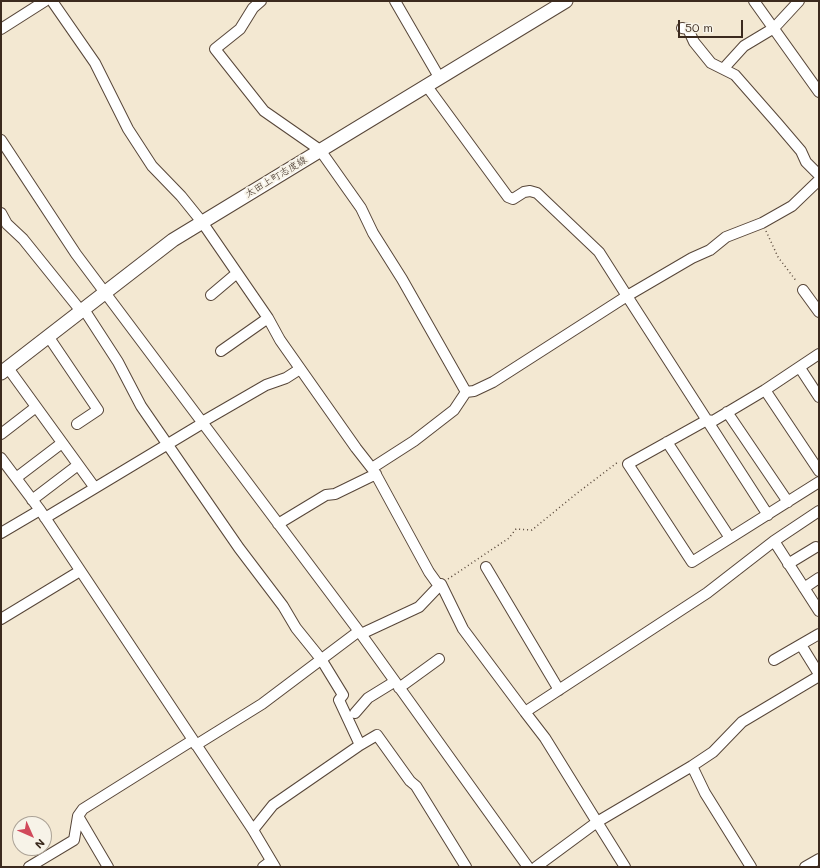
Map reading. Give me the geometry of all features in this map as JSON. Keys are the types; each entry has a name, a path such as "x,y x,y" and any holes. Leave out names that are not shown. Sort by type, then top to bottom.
{"main road":[{"name":"太田上町志度線","path":"4,370 173,240 566,1"}],"street":[{"path":"1,28 45,1"},
{"path":"29,867 74,840 78,816 83,809 194,742 262,704 321,659 360,632 418,607 438,586 374,471 300,369 280,340 268,318 202,222 181,196 152,166 128,129 95,63 52,1"},
{"path":"261,1 253,8 240,29 215,50 264,112 320,150 361,208 373,233 402,279 466,392"},
{"path":"395,1 439,77"},
{"path":"754,1 819,92"},
{"path":"724,68 744,46 774,28 799,1"},
{"path":"682,28 688,29 694,42 711,63 724,68 735,75 801,151 806,162 819,175"},
{"path":"426,85 508,197 513,199 524,192 530,191 537,193 599,252 768,515"},
{"path":"1,140 59,229 202,423 360,632 528,867"},
{"path":"278,524 326,495 335,494 374,471 454,410 466,392 474,391 493,382 628,296 692,258 710,250 726,237 762,223 792,206 819,180"},
{"path":"1,213 7,224 23,239 82,309 118,362 142,406 240,548 283,606 296,628 321,659 343,695 340,700 360,745"},
{"path":"211,295 237,273"},
{"path":"803,290 819,312"},
{"path":"220,351 268,318"},
{"path":"48,336 98,410 77,424"},
{"path":"819,354 800,368 713,421 707,420 628,464 692,562 819,482"},
{"path":"800,368 819,397"},
{"path":"1,533 95,488 266,385 286,378 300,369"},
{"path":"4,370 36,407 95,488"},
{"path":"765,390 819,471"},
{"path":"1,434 36,407"},
{"path":"727,412 788,502"},
{"path":"667,442 730,538"},
{"path":"16,478 62,443"},
{"path":"1,458 42,514 253,830 270,865"},
{"path":"32,500 78,465"},
{"path":"525,712 707,593 774,541 819,511"},
{"path":"774,541 819,611"},
{"path":"788,564 816,547"},
{"path":"486,567 559,690"},
{"path":"1,619 80,571"},
{"path":"804,588 819,578"},
{"path":"441,584 467,635 545,738 625,867"},
{"path":"774,660 819,634"},
{"path":"536,867 597,822 713,752 742,722 819,675 801,645"},
{"path":"355,713 368,698 397,685 440,659"},
{"path":"253,830 273,805 377,735 410,781 416,786 466,867"},
{"path":"692,766 704,792 751,867"},
{"path":"78,816 108,867"},
{"path":"805,867 819,859"}],"path":[{"path":"762,223 778,257 803,290"},
{"path":"441,584 504,542 516,530 532,530 576,494 620,462"}]}
